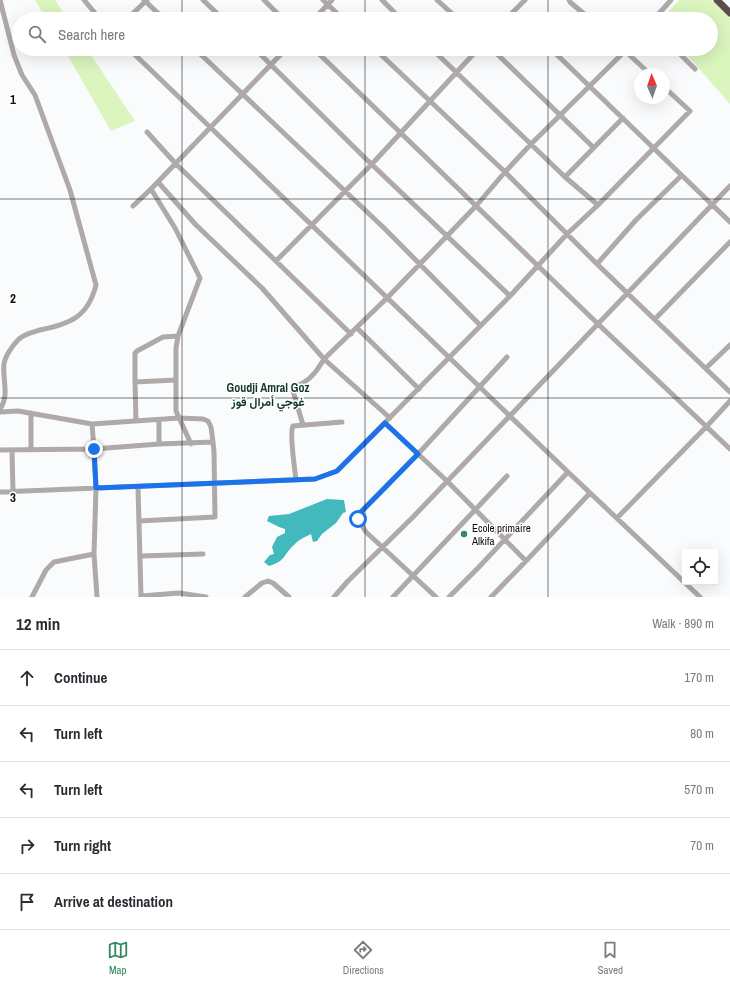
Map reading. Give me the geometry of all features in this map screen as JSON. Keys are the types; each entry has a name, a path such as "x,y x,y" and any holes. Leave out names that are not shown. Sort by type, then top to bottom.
{"highway":[{"path":"717,0 730,13"}],"street":[{"path":"0,0 12,47"},
{"path":"84,0 94,12"},
{"path":"135,12 146,0 157,12"},
{"path":"203,0 216,12"},
{"path":"264,0 277,12"},
{"path":"324,0 330,2 338,12"},
{"path":"382,0 394,12"},
{"path":"436,0 450,12"},
{"path":"513,12 525,0"},
{"path":"569,0 582,12"},
{"path":"660,12 671,0"},
{"path":"321,12 330,2"},
{"path":"0,408 6,394 4,385 4,362 18,339 33,332 58,327 68,323 80,315 94,294 96,285 70,190 35,95 22,76 14,56"},
{"path":"136,56 700,597"},
{"path":"202,56 384,228 480,325"},
{"path":"262,56 510,296"},
{"path":"133,206 151,190 279,56"},
{"path":"321,56 598,324 730,449"},
{"path":"382,56 505,172 566,234 730,392"},
{"path":"439,56 565,177 598,205"},
{"path":"276,261 372,164 471,56"},
{"path":"499,56 593,147"},
{"path":"558,56 730,222"},
{"path":"303,425 293,391 294,388 313,375 324,359 387,298 476,206 531,144 559,115 590,87 619,56"},
{"path":"631,56 644,68"},
{"path":"682,56 694,69"},
{"path":"0,492 315,479 337,471 539,266 566,234 598,205 690,111 670,93"},
{"path":"565,177 623,118"},
{"path":"146,132 176,164 351,334"},
{"path":"597,264 636,220 682,176"},
{"path":"158,182 196,225 262,288 324,359 390,418"},
{"path":"334,597 348,581 448,482 730,186"},
{"path":"151,190 175,228 200,278 178,336 176,348 176,411 191,444"},
{"path":"655,319 730,242"},
{"path":"357,328 419,389"},
{"path":"136,421 134,382 135,353 136,351 163,337 178,336"},
{"path":"706,368 730,344"},
{"path":"436,597 366,532 358,519 359,514 418,454 507,357"},
{"path":"134,382 176,380"},
{"path":"617,518 730,401"},
{"path":"0,412 18,411 92,424 179,418 203,419 208,421 212,427 214,452 215,517 139,521"},
{"path":"31,413 31,449"},
{"path":"159,420 159,444"},
{"path":"296,480 292,428 296,425 342,422"},
{"path":"385,423 448,482 526,561"},
{"path":"92,424 96,488 94,554 97,597"},
{"path":"0,450 94,449 212,442"},
{"path":"12,450 13,492"},
{"path":"449,597 568,472"},
{"path":"393,597 476,511 507,476"},
{"path":"138,487 141,597 178,593 206,597"},
{"path":"491,597 590,493"},
{"path":"32,597 46,570 54,562 94,554"},
{"path":"141,556 203,554"},
{"path":"245,597 268,580 289,597"}],"green space":[{"path":"35,0 55,0 63,12 42,12"},
{"path":"679,0 711,0 730,18 730,104 688,56 718,56 718,12 668,12"},
{"path":"68,56 92,56 135,121 111,131"}],"water":[{"path":"327,499 344,500 346,512 343,513 336,523 322,534 317,541 313,542 311,534 300,540 279,562 269,566 264,562 270,555 274,554 272,547 277,537 285,533 285,529 267,521 269,516 289,514"}],"place":[{"name":"Ecole primaire Alkifa","path":"464,534"}],"district":[{"name":"Goudji Amral Goz غوجي أمرال قوز","path":"268,395"}],"route":[{"path":"94,449 96,488 315,479 327,476 337,471 385,423 418,454 359,514 358,519"}]}
